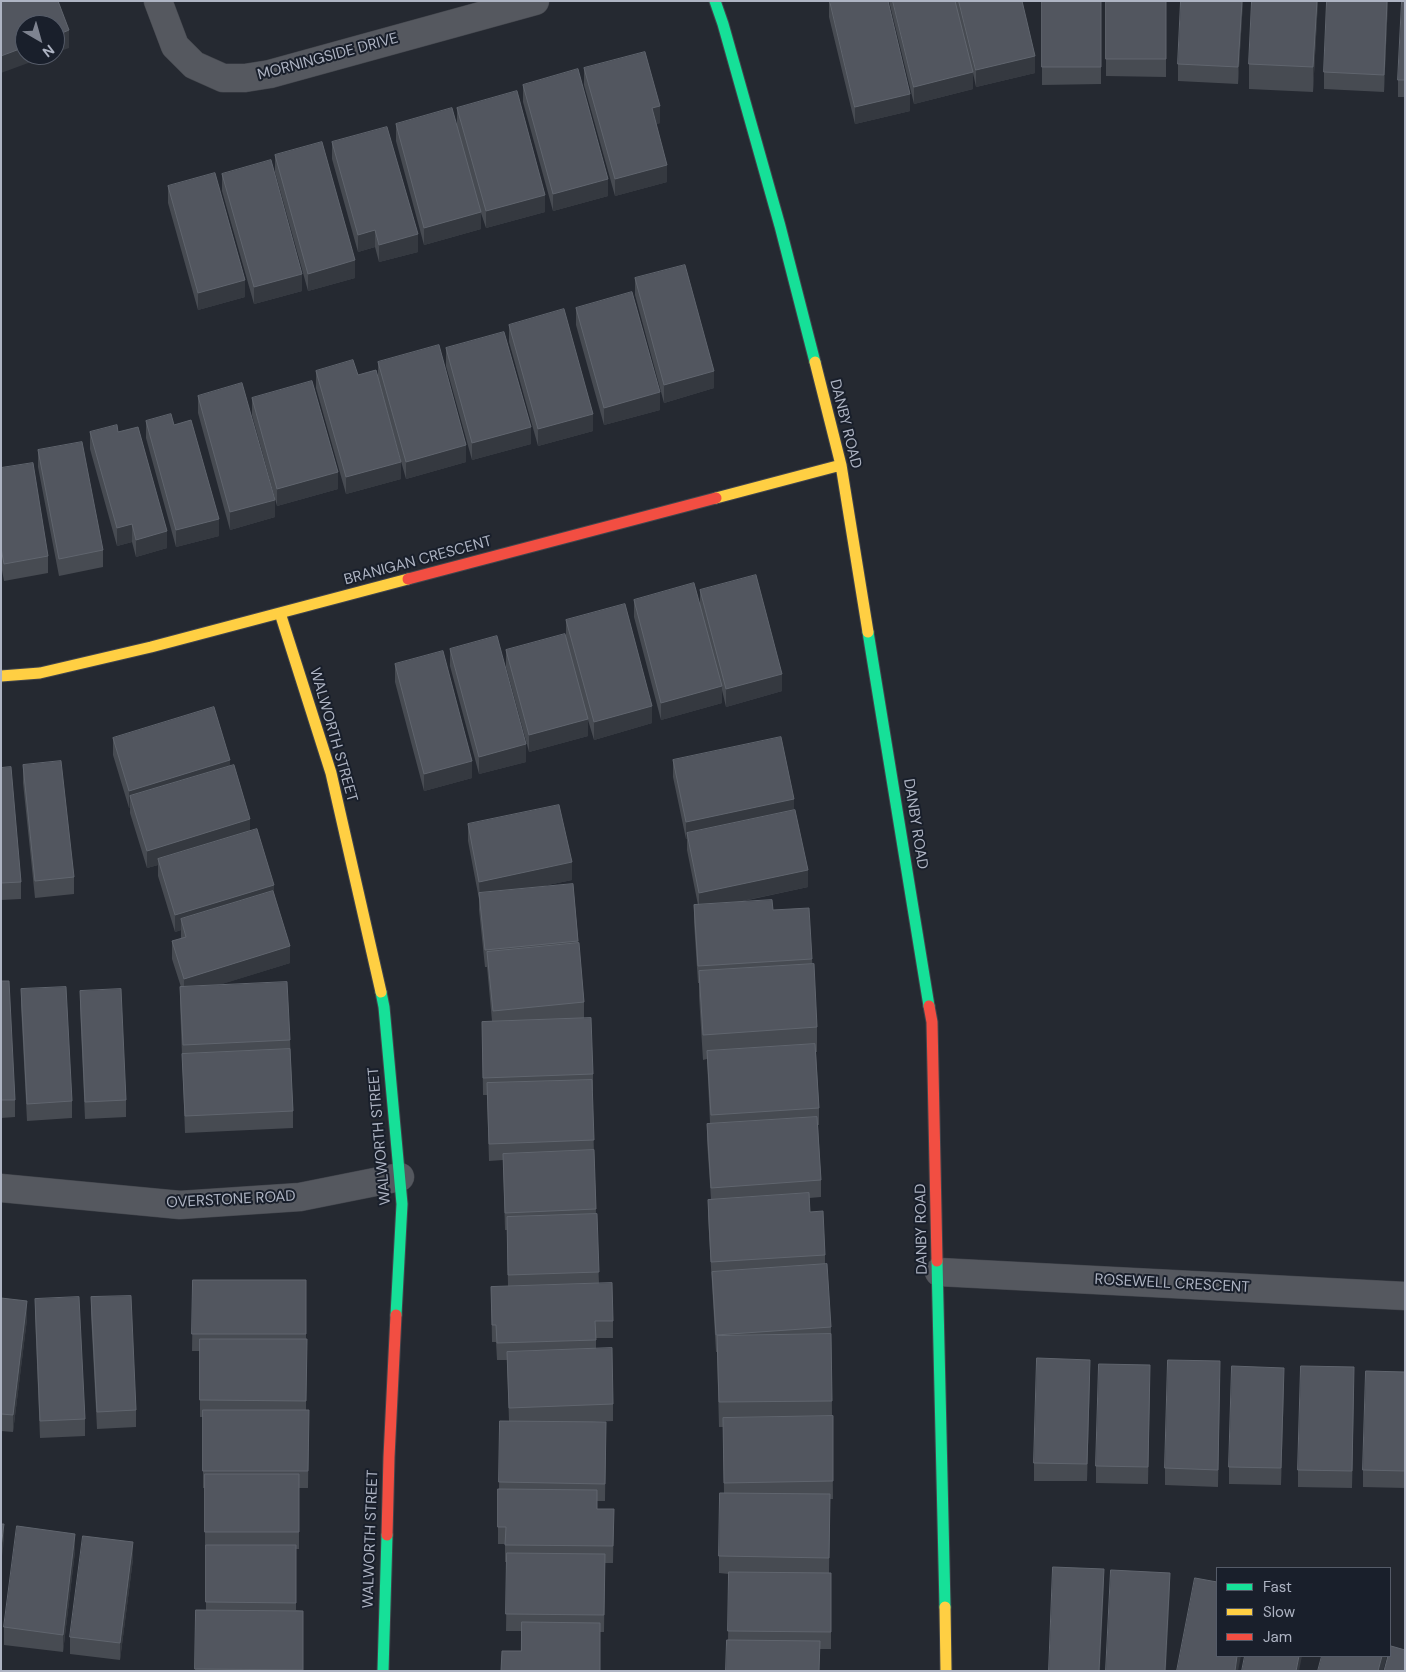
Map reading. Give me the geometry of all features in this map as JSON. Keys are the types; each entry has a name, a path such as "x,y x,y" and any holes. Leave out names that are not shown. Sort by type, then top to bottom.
{"street":[{"name":"MORNINGSIDE DRIVE","path":"158,1 175,46 194,65 223,78 245,78 270,74 535,1"},
{"name":"DANBY ROAD","path":"715,1 780,226 841,466 932,1022 946,1671"},
{"name":"BRANIGAN CRESCENT","path":"1,676 40,673 152,647 841,466"},
{"name":"WALWORTH STREET","path":"280,613 331,773 384,1007 402,1204 389,1457 383,1671"},
{"name":"OVERSTONE ROAD","path":"1,1188 180,1205 300,1197 400,1177"},
{"name":"ROSEWELL CRESCENT","path":"938,1272 1405,1296"}],"building":[{"path":"1,1 58,1 63,15 15,15 15,51 1,56"},
{"path":"830,1 888,1 910,94 855,107"},
{"path":"893,1 955,1 973,72 914,87"},
{"path":"959,1 1022,1 1035,56 976,70"},
{"path":"1042,1 1101,1 1101,67 1042,67"},
{"path":"1106,1 1166,1 1166,59 1106,59"},
{"path":"1181,1 1242,1 1238,67 1178,64"},
{"path":"1252,1 1317,1 1313,67 1249,64"},
{"path":"1327,1 1387,1 1384,75 1324,72"},
{"path":"1402,1 1405,1 1405,80 1398,80"},
{"path":"65,19 69,30 65,32"},
{"path":"645,52 660,106 652,108 667,165 615,179 584,68"},
{"path":"578,69 608,179 553,194 523,85"},
{"path":"517,91 545,195 486,211 457,108"},
{"path":"452,108 481,212 424,228 396,124"},
{"path":"387,127 418,234 379,245 375,230 358,235 332,142"},
{"path":"322,142 355,260 308,274 275,155"},
{"path":"271,160 302,274 254,287 222,174"},
{"path":"215,173 245,280 198,293 168,186"},
{"path":"685,265 714,371 664,385 635,278"},
{"path":"632,292 660,392 604,408 576,308"},
{"path":"564,309 593,414 538,429 509,325"},
{"path":"504,332 531,427 472,443 446,348"},
{"path":"439,345 466,445 406,462 378,362"},
{"path":"353,360 358,375 376,370 401,462 346,477 316,371"},
{"path":"312,381 338,472 277,489 252,398"},
{"path":"242,383 275,500 230,512 198,396"},
{"path":"171,414 174,425 191,420 219,519 176,530 146,421"},
{"path":"117,425 118,432 138,427 167,531 136,540 132,524 117,528 90,432"},
{"path":"82,442 103,550 59,559 38,450"},
{"path":"33,463 48,556 4,564 1,548 1,468"},
{"path":"756,575 782,674 726,689 700,590"},
{"path":"694,583 722,686 661,703 634,600"},
{"path":"625,604 652,706 594,722 566,620"},
{"path":"565,634 588,719 529,735 506,650"},
{"path":"497,636 526,744 479,757 450,649"},
{"path":"443,651 472,761 424,774 395,664"},
{"path":"214,707 230,760 129,791 113,738"},
{"path":"781,737 794,799 686,822 673,760"},
{"path":"61,761 74,877 35,881 23,765"},
{"path":"234,765 250,819 147,851 130,796"},
{"path":"11,767 21,882 1,883 1,768"},
{"path":"559,805 572,862 479,882 468,824"},
{"path":"795,810 808,870 699,893 687,833"},
{"path":"257,829 274,885 175,915 158,859"},
{"path":"573,884 578,941 485,950 479,893"},
{"path":"273,891 290,946 184,979 172,941 186,937 181,919"},
{"path":"772,900 773,910 809,908 812,959 698,966 694,905"},
{"path":"579,943 584,1002 493,1011 487,952"},
{"path":"814,964 817,1027 703,1035 699,971"},
{"path":"1,981 9,981 15,1100 1,1100"},
{"path":"287,982 290,1040 183,1045 180,987"},
{"path":"66,987 72,1101 27,1104 21,989"},
{"path":"121,989 126,1100 85,1102 80,991"},
{"path":"591,1018 593,1074 483,1078 482,1022"},
{"path":"815,1044 819,1108 711,1115 707,1051"},
{"path":"290,1049 293,1111 185,1116 182,1054"},
{"path":"592,1080 594,1140 489,1144 487,1083"},
{"path":"817,1117 821,1180 711,1188 707,1124"},
{"path":"594,1150 596,1209 505,1213 503,1154"},
{"path":"809,1193 810,1212 823,1211 825,1255 711,1262 708,1200"},
{"path":"597,1214 599,1272 508,1275 507,1217"},
{"path":"827,1264 831,1327 716,1335 712,1272"},
{"path":"193,1280 306,1280 306,1334 192,1334"},
{"path":"612,1283 613,1321 595,1321 596,1340 497,1343 496,1325 492,1325 491,1287"},
{"path":"131,1296 136,1410 97,1412 91,1297"},
{"path":"79,1297 85,1419 40,1421 35,1299"},
{"path":"1,1298 27,1301 13,1415 1,1414"},
{"path":"831,1334 832,1401 719,1402 717,1336"},
{"path":"200,1339 307,1339 306,1401 200,1400"},
{"path":"612,1348 613,1404 509,1408 507,1352"},
{"path":"1037,1358 1090,1360 1087,1464 1034,1463"},
{"path":"1168,1360 1220,1361 1218,1470 1165,1468"},
{"path":"1099,1364 1150,1365 1148,1467 1096,1466"},
{"path":"1232,1366 1284,1368 1281,1468 1229,1467"},
{"path":"1301,1366 1354,1367 1352,1471 1298,1470"},
{"path":"1366,1371 1405,1372 1405,1471 1363,1470"},
{"path":"203,1410 309,1410 308,1471 203,1471"},
{"path":"833,1416 833,1481 724,1483 723,1418"},
{"path":"500,1421 606,1422 605,1484 499,1482"},
{"path":"205,1474 299,1474 299,1532 205,1532"},
{"path":"498,1489 597,1490 597,1509 614,1509 613,1546 505,1545 506,1527 498,1527"},
{"path":"720,1493 830,1494 829,1558 719,1556"},
{"path":"1,1524 4,1524 1,1547"},
{"path":"17,1526 75,1534 63,1635 4,1627"},
{"path":"83,1536 133,1542 120,1643 70,1637"},
{"path":"206,1545 296,1545 296,1603 206,1602"},
{"path":"507,1553 605,1554 604,1615 506,1614"},
{"path":"1053,1567 1104,1569 1099,1671 1049,1671"},
{"path":"1111,1570 1170,1573 1165,1671 1106,1671"},
{"path":"729,1572 831,1573 831,1632 728,1631"},
{"path":"1195,1578 1216,1582 1216,1657 1237,1657 1235,1671 1177,1671"},
{"path":"196,1610 303,1611 303,1670 195,1669"},
{"path":"522,1622 600,1623 600,1671 501,1671 502,1651 521,1651"},
{"path":"727,1640 820,1641 819,1671 726,1671"},
{"path":"1391,1646 1405,1650 1405,1671 1384,1671 1388,1657 1391,1657"},
{"path":"1245,1657 1299,1657 1296,1671 1242,1671"},
{"path":"1322,1657 1382,1657 1378,1671 1318,1671"}],"traffic: fast":[{"path":"715,1 780,226 815,362"},
{"path":"868,632 929,1006"},
{"path":"381,992 384,1007 402,1204 396,1315"},
{"path":"937,1261 945,1607"},
{"path":"383,1671 387,1535"}],"traffic: slow":[{"path":"815,362 841,465 868,632"},
{"path":"716,498 841,465"},
{"path":"1,676 40,673 151,647 408,579"},
{"path":"280,613 331,773 381,992"},
{"path":"945,1607 946,1671"}],"traffic: jam":[{"path":"408,579 716,498"},
{"path":"929,1006 932,1022 937,1261"},
{"path":"387,1535 396,1315"}]}
